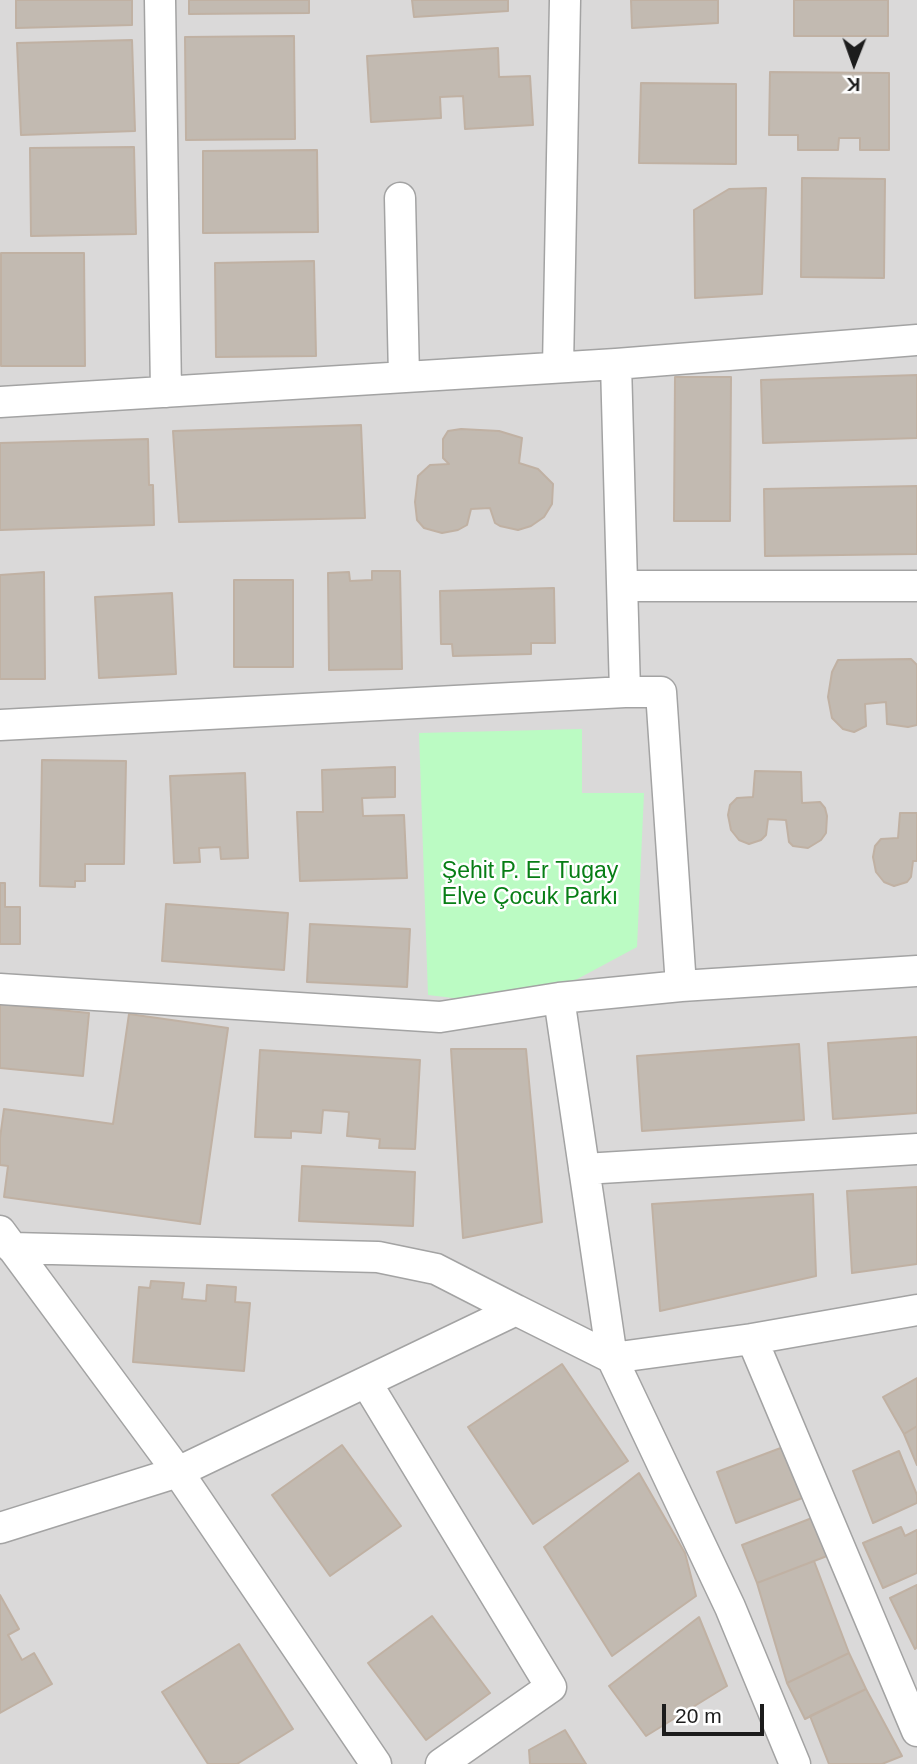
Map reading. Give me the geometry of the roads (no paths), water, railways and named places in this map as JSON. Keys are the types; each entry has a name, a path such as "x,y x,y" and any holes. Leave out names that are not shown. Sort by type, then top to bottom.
{"street":[{"path":"160,0 166,392"},
{"path":"558,367 565,0"},
{"path":"400,198 404,377"},
{"path":"0,402 616,364 917,340"},
{"path":"616,364 625,692"},
{"path":"623,586 917,586"},
{"path":"0,725 662,692 681,986"},
{"path":"0,989 440,1017 559,998 681,986 917,971"},
{"path":"559,998 612,1358 730,1607 795,1764"},
{"path":"584,1169 917,1149"},
{"path":"6,1240 378,1257 436,1269 612,1358 752,1339 917,1310"},
{"path":"6,1240 178,1472 376,1764"},
{"path":"0,1528 178,1472 516,1310"},
{"path":"752,1339 917,1731"},
{"path":"366,1382 551,1687 441,1764"}],"park label":[{"name":"Şehit P. Er Tugay Elve Çocuk Parkı","path":"530,885"}]}
